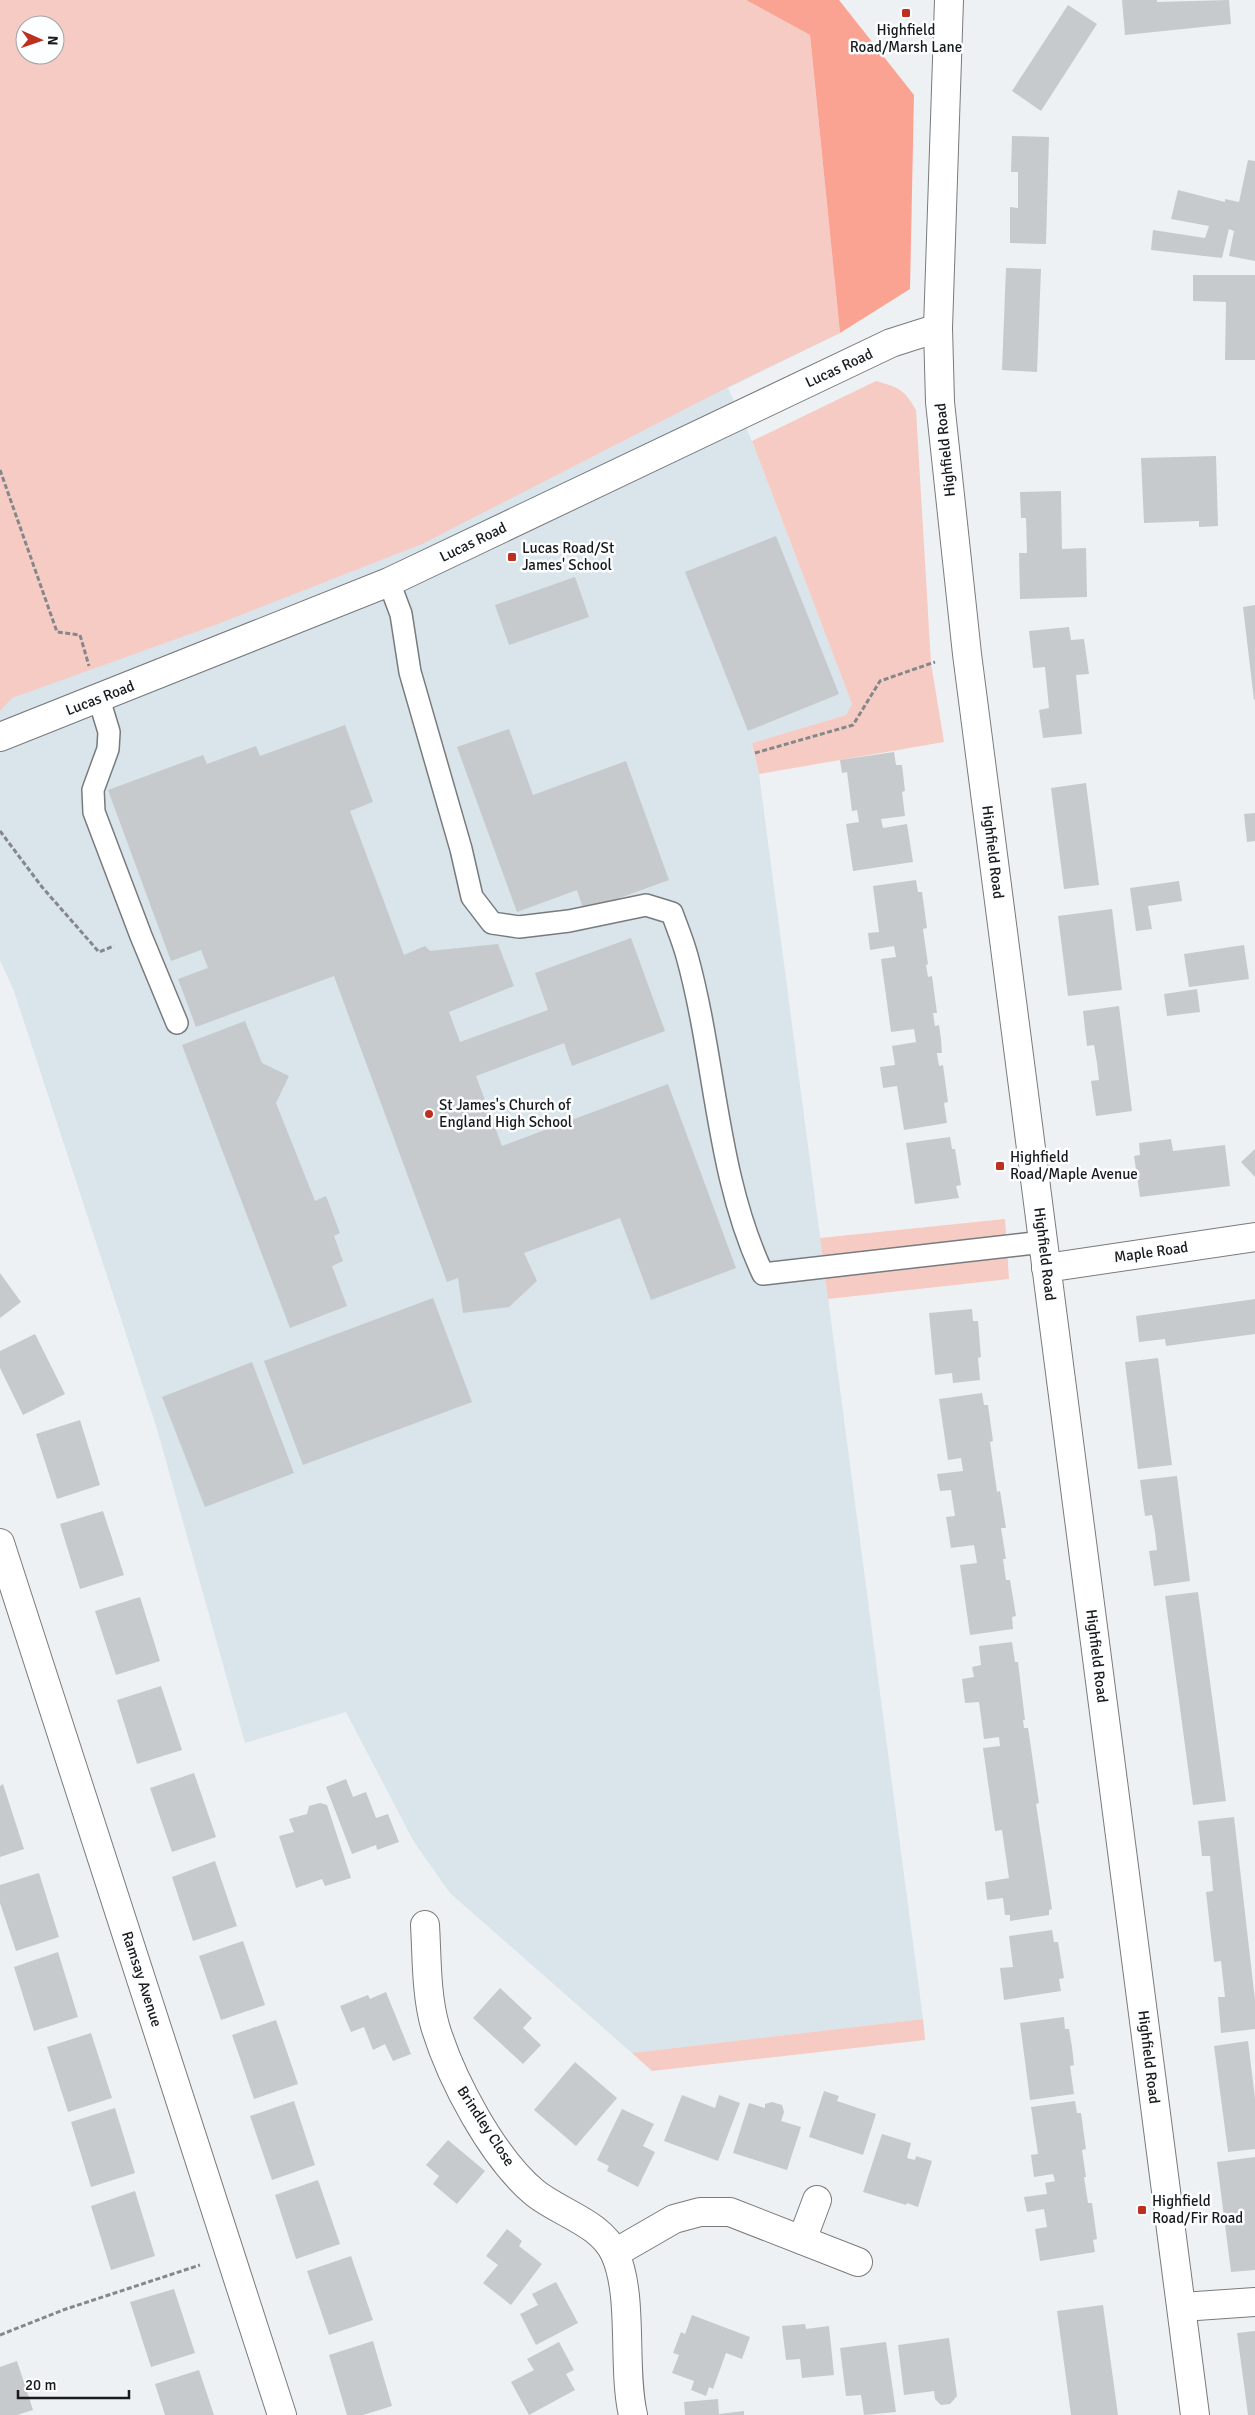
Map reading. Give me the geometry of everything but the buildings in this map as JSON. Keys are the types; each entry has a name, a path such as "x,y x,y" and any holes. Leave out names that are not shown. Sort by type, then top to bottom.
{"street":[{"name":"Highfield Road","path":"949,0 938,328 940,402 967,654 1195,2415"},
{"name":"Lucas Road","path":"7,734 389,582 891,343 938,328"},
{"name":"Maple Road","path":"1045,1255 1255,1237"},
{"name":"Ramsay Avenue","path":"0,1543 282,2415"},
{"name":"Brindley Close","path":"425,1925 428,1980 435,2025 450,2066 466,2101 512,2168 535,2193 598,2233 615,2253 624,2288 627,2370 632,2415"},
{"path":"802,2240 816,2200"},
{"path":"615,2253 674,2219 700,2212 730,2212 858,2262"},
{"path":"1182,2307 1255,2302"}],"lane":[{"path":"389,582 401,614 410,672 461,849 472,898 492,922 519,928 569,921 646,905 672,912 687,954 698,1003 726,1158 747,1241 763,1274 1045,1255"},
{"path":"99,699 109,732 108,749 93,790 94,812 177,1024"}],"path":[{"path":"0,471 57,632 80,636 99,699"},
{"path":"755,753 852,726 880,681 932,663 967,654"},
{"path":"0,831 42,887 99,952 141,936"},
{"path":"0,2335 63,2310 231,2255"}],"shaded area":[{"name":"St James's Church of England High School","path":"0,0 746,0 840,333 728,388 752,441 852,704 846,715 752,743 759,774 923,2019 632,2053 450,1893 414,1842 346,1712 245,1743 157,1429 14,991 0,960"},
{"path":"0,0 746,0 810,35 840,333 728,387 422,544 215,625 12,698 0,711"},
{"path":"746,0 839,0 914,95 910,289 840,333 810,35"},
{"path":"876,381 900,390 916,410 931,663 944,742 759,774 752,743 846,715 852,704 752,441"},
{"path":"1005,1219 1009,1279 828,1299 820,1238"},
{"path":"923,2019 925,2040 652,2071 632,2053"}],"place":[{"name":"Highfield Road/Marsh Lane","path":"906,13"},
{"name":"Lucas Road/St James' School","path":"512,557"},
{"name":"St James's Church of England High School","path":"429,1114"},
{"name":"Highfield Road/Maple Avenue","path":"1000,1166"},
{"name":"Highfield Road/Fir Road","path":"1142,2210"}]}
